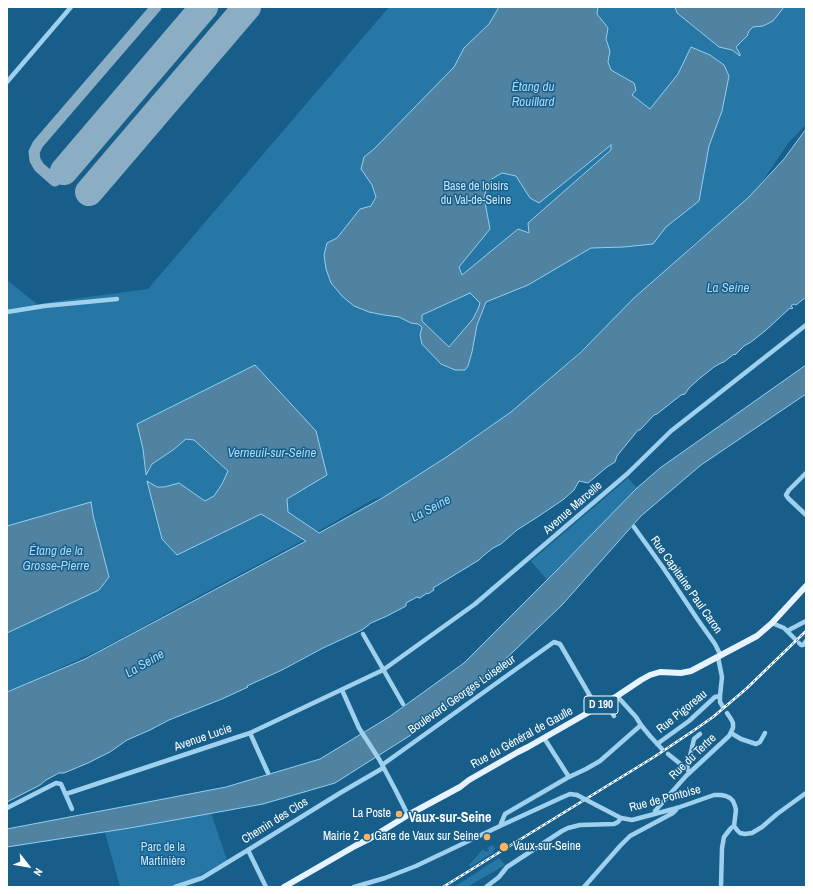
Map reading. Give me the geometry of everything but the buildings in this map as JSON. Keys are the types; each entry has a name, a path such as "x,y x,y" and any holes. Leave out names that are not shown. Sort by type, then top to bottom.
{"main road":[{"name":"Rue du Général de Gaulle","path":"284,887 606,703 650,675 660,672 681,673 691,671 757,636 806,586"}],"street":[{"path":"7,82 71,7"},
{"path":"7,312 44,306 117,299"},
{"name":"Avenue Marcelle","path":"342,690 383,670 475,604 533,556 627,474 671,431 806,325"},
{"path":"806,473 786,495 806,515"},
{"name":"Rue Capitaine Paul Caron","path":"634,527 715,644 719,656"},
{"path":"787,631 806,621"},
{"path":"772,622 784,628 795,640"},
{"path":"363,634 403,704"},
{"path":"799,644 803,645 806,641"},
{"name":"Boulevard Georges Loiseleur","path":"383,767 554,642 560,644 597,708"},
{"path":"719,656 722,677 720,702 723,707"},
{"path":"342,690 359,728 379,759 408,815"},
{"name":"Avenue Lucie","path":"66,794 250,733 342,690"},
{"path":"617,696 662,749"},
{"name":"Rue Pigoreau","path":"657,744 689,721 715,697 720,696"},
{"path":"606,703 614,716"},
{"name":"Rue du Tertre","path":"655,814 658,808 689,771 726,740 731,733 733,723 727,712"},
{"path":"500,826 505,814 600,761 641,725"},
{"path":"250,733 268,773"},
{"name":"Rue du Tertre","path":"731,733 741,739 756,744 760,742 765,734"},
{"path":"689,771 694,739 700,734"},
{"path":"544,738 569,777"},
{"path":"668,754 689,771"},
{"name":"Chemin des Clos","path":"175,887 202,878 383,767"},
{"path":"7,808 56,782 61,784 72,809"},
{"path":"721,887 722,848 724,837 731,828 734,826 740,833 752,833 806,793"},
{"name":"Rue de Pontoise","path":"354,887 385,878 416,866 568,794 577,795 621,818 632,820 721,794 733,801 736,810 734,826"},
{"path":"584,887 630,836 673,813 677,808"},
{"path":"486,887 499,877 507,867 562,831 580,825 614,824 621,818"},
{"path":"248,850 266,887"}],"green space":[{"name":"Base de loisirs du Val-de-Seine","path":"389,7 806,7 806,125 789,142 750,200 695,243 643,295 490,431 384,497 374,499 298,543 128,635 97,651 7,691 7,280 38,305 148,289"},
{"path":"628,478 637,488 547,580 531,561"},
{"name":"Parc de la Martinière","path":"211,813 227,860 197,877 170,887 120,887 105,832"},
{"path":"493,845 495,849 493,851 494,852 470,867 469,865 483,849 486,852 489,850 487,848"},
{"path":"499,858 505,865 467,887 454,887"}],"water":[{"name":"Étang du Rouillard","path":"499,7 598,7 597,14 608,28 606,39 610,51 608,62 611,70 634,83 636,90 632,95 650,109 678,74 691,47 710,55 724,65 729,76 722,111 709,146 699,201 666,227 653,244 591,248 528,285 486,302 477,325 468,366 465,370 455,370 441,364 422,344 420,335 422,327 418,324 411,323 399,317 369,312 354,306 343,297 331,283 326,269 324,255 327,243 337,238 360,209 371,206 376,197 372,185 361,169 364,157 374,149 454,67 464,48 489,24","holes":["611,145 611,150 528,223 529,233 518,229 462,275 459,267 490,229 484,197 490,180 502,173 516,176 530,198 539,203","470,293 480,303 478,309 473,319 449,347 422,321 422,315"]},
{"path":"675,7 784,7 773,21 763,26 753,27 749,31 747,36 736,47 740,56 732,50 719,47 677,13"},
{"name":"La Seine","path":"806,129 806,297 796,305 794,304 791,306 793,308 790,308 765,331 744,346 735,355 734,354 724,362 714,367 699,379 685,394 681,395 654,415 640,430 638,430 617,456 615,462 588,483 579,481 574,490 564,499 517,530 479,560 433,588 434,590 428,594 427,593 420,598 417,597 406,603 406,606 371,623 362,630 247,686 248,687 169,720 127,740 110,752 64,773 59,773 40,785 7,802 7,692 85,659 306,541 261,514 177,555 162,539 147,481 157,487 164,487 179,483 205,501 214,496 228,471 194,440 186,439 152,464 146,475 143,449 137,424 255,365 316,431 327,475 287,499 288,512 319,533 384,497 448,456 511,412 581,352 634,298 749,197 784,159"},
{"path":"806,365 806,394 701,465 641,516 562,605 493,671 414,733 335,783 263,804 130,828 7,847 7,829 226,787 320,759 389,717 464,663 637,488 660,468"},
{"name":"Étang de la Grosse-Pierre","path":"91,502 109,577 99,590 7,633 7,526"}],"taxiway":[{"path":"64,171 55,181 39,167 35,160 34,152 38,144 156,7"}],"runway":[{"path":"64,171 204,7"},
{"path":"89,192 247,7"}],"railway":[{"path":"443,887 654,757 713,717 746,689 806,631"}],"place":[{"name":"La Poste","path":"399,814"},
{"name":"Mairie 2","path":"367,837"},
{"name":"Gare de Vaux sur Seine","path":"487,837"},
{"name":"Vaux-sur-Seine","path":"504,847"}],"district":[{"name":"Vaux-sur-Seine","path":"450,818"}],"water label":[{"name":"Verneuil-sur-Seine","path":"272,454"}]}
